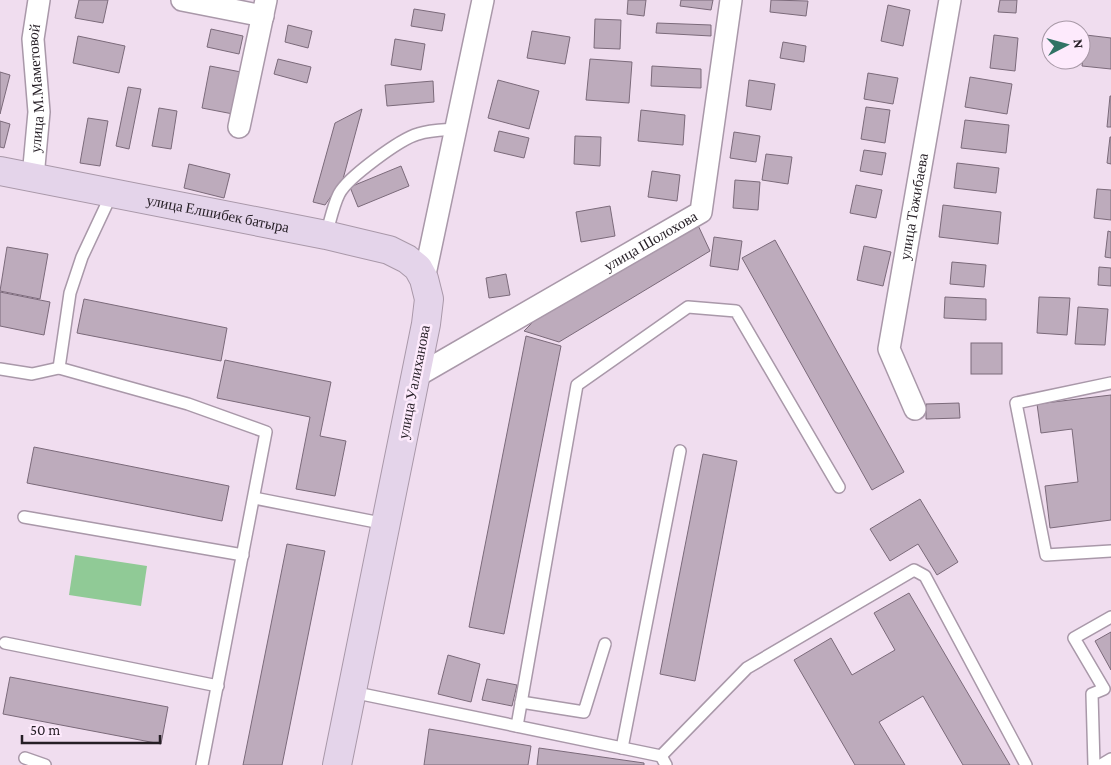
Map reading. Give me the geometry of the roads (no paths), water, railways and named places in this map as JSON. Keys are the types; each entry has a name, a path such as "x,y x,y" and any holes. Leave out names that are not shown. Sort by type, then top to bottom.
{"main road":[{"name":"улица Елшибек батыра","path":"0,171 326,235 389,250 407,259 418,268 424,279"},
{"name":"улица Уалиханова","path":"337,765 426,324 429,299 424,279"}],"street":[{"name":"улица М.Маметовой","path":"34,178 39,112 33,39 39,0"},
{"path":"182,0 264,8 239,127"},
{"name":"улица Уалиханова","path":"424,279 483,0"},
{"name":"улица Шолохова","path":"415,377 701,212 731,0"},
{"name":"улица Тажибаева","path":"915,409 889,349 950,0"}],"lane":[{"path":"326,235 339,194 350,179 403,140 415,134 456,129"},
{"path":"59,368 70,293 82,257 112,193"},
{"path":"517,726 577,385 688,307 736,311 839,487"},
{"path":"0,370 32,374 59,368 188,404 266,432 202,765"},
{"path":"1111,383 1016,403 1046,555 1111,551"},
{"path":"622,748 680,451"},
{"path":"254,498 386,524"},
{"path":"24,517 243,554"},
{"path":"352,692 622,748 664,760 747,668 914,570 925,576 1026,765"},
{"path":"1094,765 1092,694 1108,688 1074,638 1111,618"},
{"path":"5,643 218,686"},
{"path":"521,702 584,712 605,644"},
{"path":"25,758 45,765"},
{"path":"1101,765 1111,759"}]}
